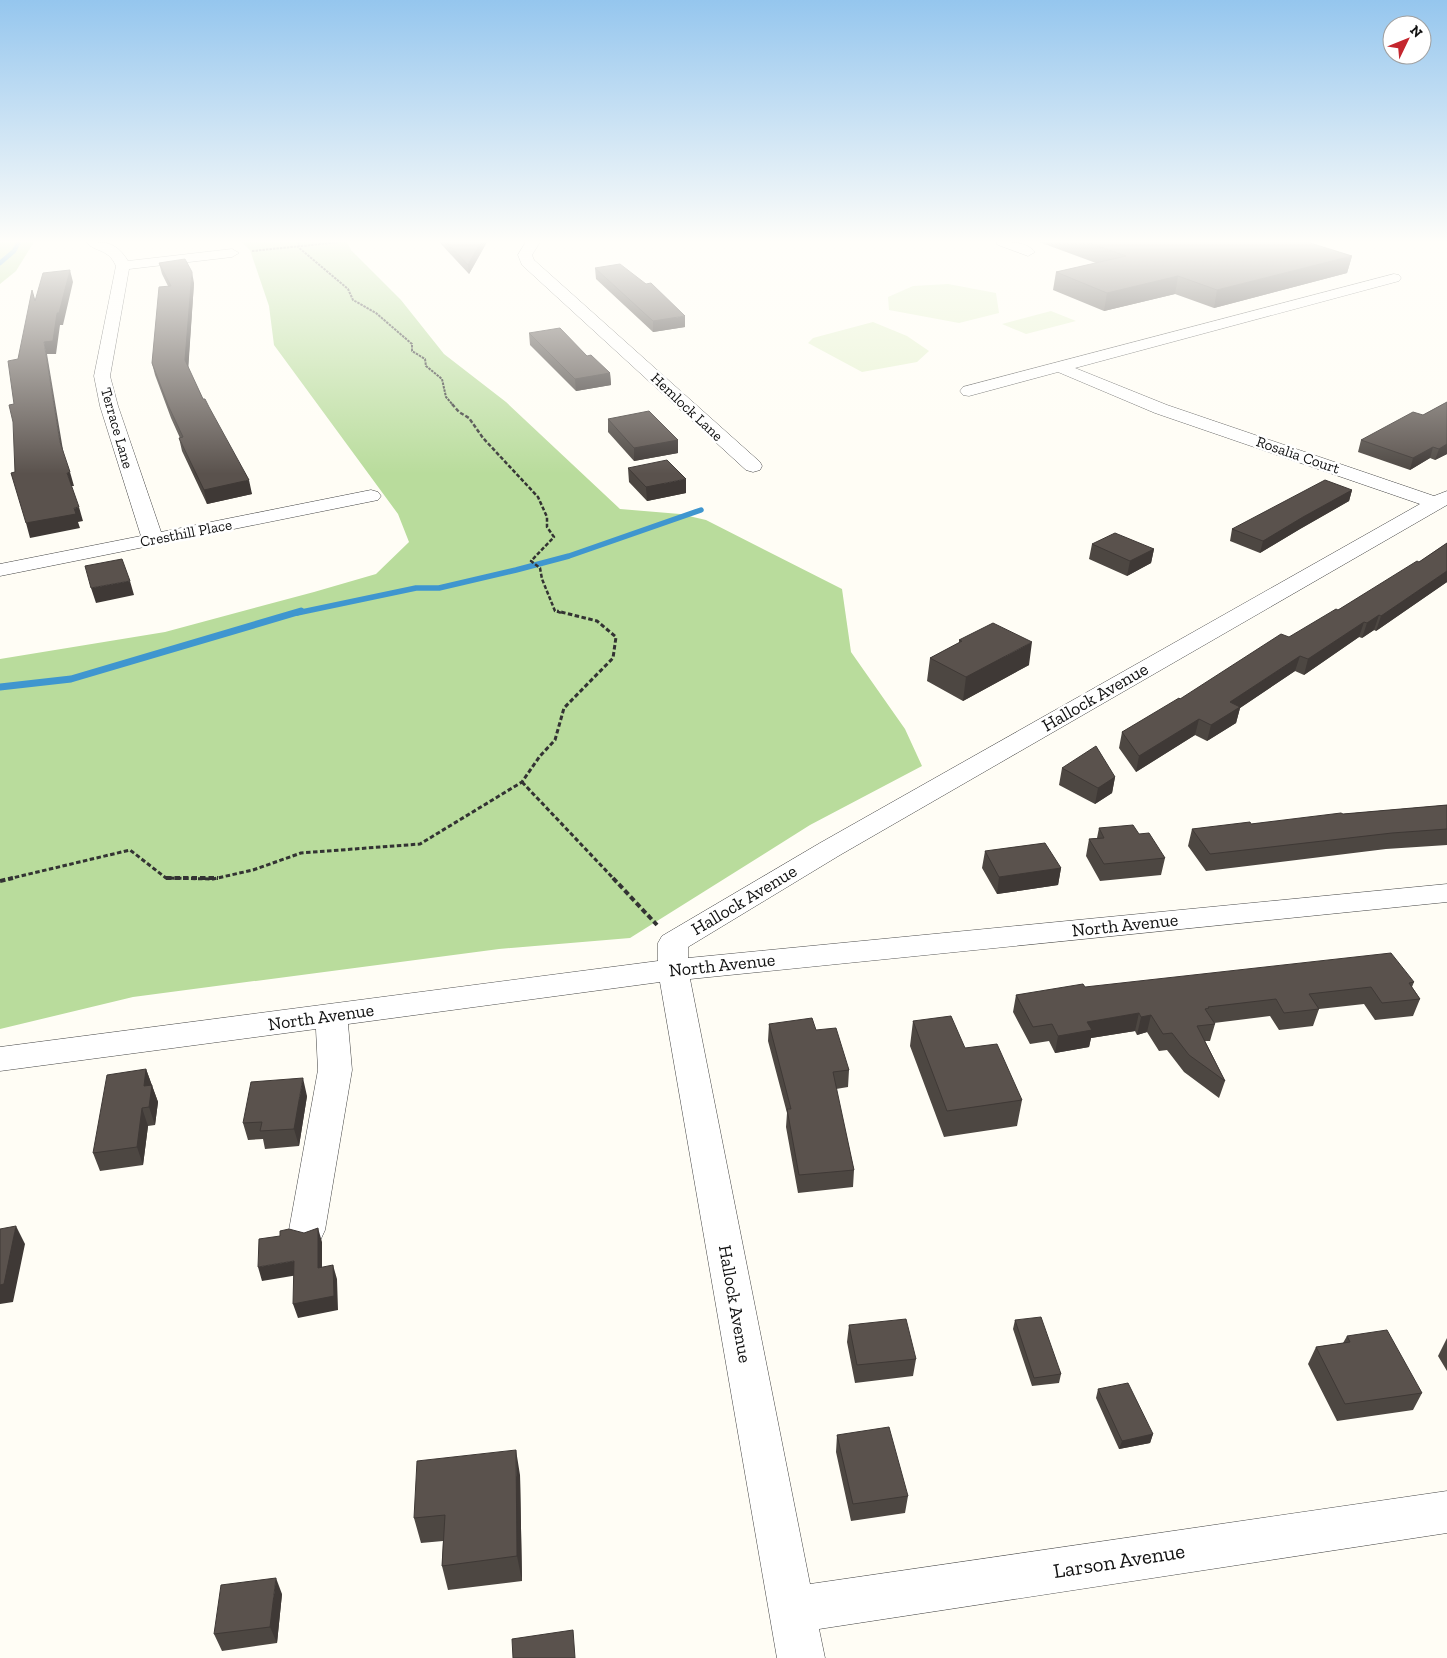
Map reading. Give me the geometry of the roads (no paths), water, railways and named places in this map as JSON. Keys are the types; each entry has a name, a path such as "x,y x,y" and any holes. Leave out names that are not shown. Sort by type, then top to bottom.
{"street":[{"name":"Terrace Lane","path":"113,319 102,376 109,406 153,540"},
{"name":"Hemlock Lane","path":"591,319 753,466"},
{"path":"969,392 1238,319"},
{"name":"Rosalia Court","path":"1059,367 1161,408 1441,500"},
{"name":"Cresthill Place","path":"0,570 372,496"},
{"name":"Hallock Avenue","path":"801,1658 673,956 838,844 1441,500"},
{"name":"North Avenue","path":"0,1060 331,1015 673,956 1447,893"},
{"path":"307,1230 335,1070 331,1015"},
{"name":"Larson Avenue","path":"792,1610 1447,1512"}],"waterway":[{"path":"297,613 416,588 439,588 516,570 569,556 701,510"},
{"path":"0,687 71,679 301,611"}]}
